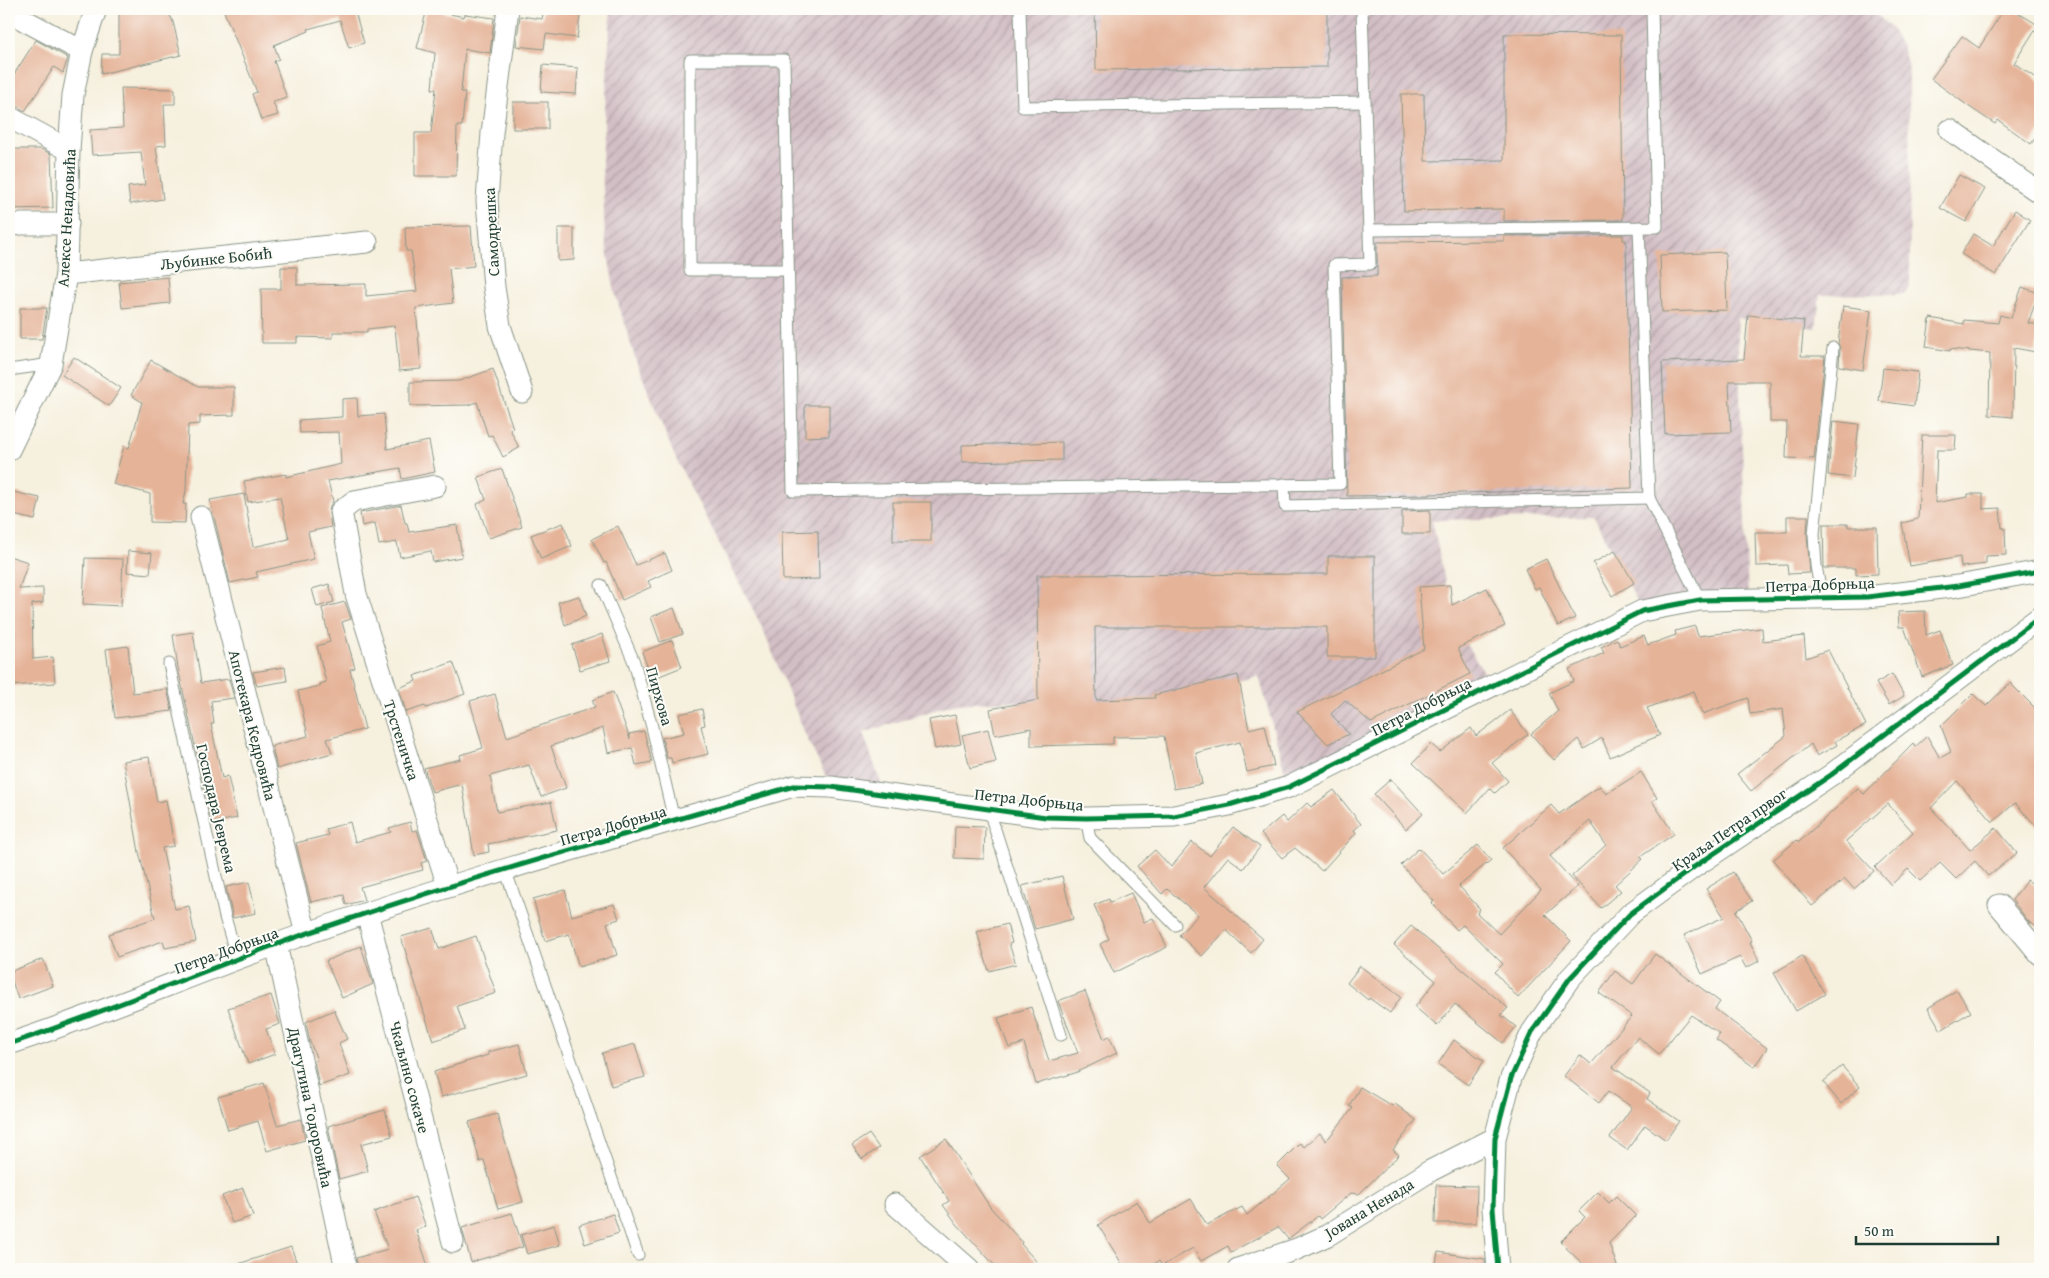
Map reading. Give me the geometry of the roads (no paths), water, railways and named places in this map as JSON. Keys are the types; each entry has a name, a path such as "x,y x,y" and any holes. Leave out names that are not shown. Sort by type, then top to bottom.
{"street":[{"name":"Алексе Ненадовића","path":"9,450 51,364 66,274 69,150 73,95 82,51 96,9"},
{"name":"Самодрешка","path":"508,9 492,133 487,201 494,287 500,326 522,392"},
{"path":"9,12 82,51"},
{"path":"9,117 69,150"},
{"path":"1950,130 2040,193"},
{"path":"9,226 21,224 68,224"},
{"name":"Љубинке Бобић","path":"66,274 367,242"},
{"name":"Трстеничка","path":"435,486 354,501 341,511 356,594 448,886"},
{"name":"Апотекара Кедровића","path":"201,517 306,934"},
{"name":"Петра Добрњца","path":"9,1044 276,944 448,886 794,786 831,787 1046,817 1174,816 1229,805 1289,787 1642,611 1700,600 1867,597 1958,586 2040,571"},
{"name":"Краља Петра првог","path":"1498,1269 1494,1209 1495,1138 1511,1078 1532,1032 1570,978 1630,914 1694,867 1831,775 2040,617"},
{"path":"1999,905 2040,954"},
{"name":"Чкаљино сокаче","path":"367,913 454,1242"},
{"name":"Драгутина Тодоровића","path":"276,944 346,1269"},
{"name":"Јована Ненада","path":"1238,1269 1297,1249 1328,1234 1430,1171 1495,1138"},
{"path":"895,1204 969,1269"}],"lane":[{"path":"1020,9 1023,107 1366,102"},
{"path":"788,270 690,270 690,60 784,60 793,491 1340,484 1334,265 1370,264 1362,9"},
{"path":"1370,230 1657,227 1652,9"},
{"path":"1639,227 1649,498 1700,600"},
{"path":"1822,598 1816,566 1814,534 1833,348"},
{"path":"9,370 51,364"},
{"path":"1284,484 1285,506 1649,498"},
{"name":"Пирхова","path":"601,585 634,662 674,820"},
{"name":"Господара Јеврема","path":"168,664 237,959"},
{"path":"991,808 992,820 1061,1035"},
{"path":"1086,818 1090,838 1175,925"},
{"path":"505,869 638,1255"}]}
